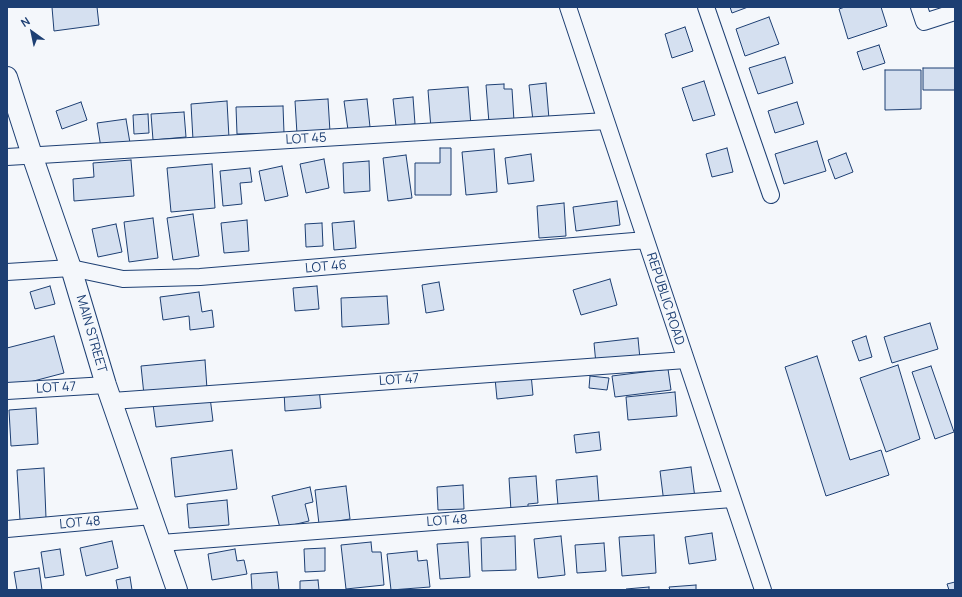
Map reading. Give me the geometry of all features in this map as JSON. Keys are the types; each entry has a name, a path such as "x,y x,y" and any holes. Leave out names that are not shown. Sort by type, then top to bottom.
{"street":[{"name":"REPUBLIC ROAD","path":"568,7 763,590"},
{"path":"706,7 771,195"},
{"path":"919,7 924,22 955,12"},
{"name":"MAIN STREET","path":"7,77 71,268 109,393 177,590"},
{"name":"LOT 45","path":"7,157 606,121"},
{"name":"LOT 46","path":"7,272 71,268 124,279 200,277 646,240"},
{"name":"LOT 47","path":"7,391 109,393 686,360"},
{"name":"LOT 48","path":"161,544 732,499"},
{"name":"LOT 48","path":"7,529 152,516"}],"building":[{"path":"52,7 97,7 99,25 54,31"},
{"path":"730,7 748,7 732,13"},
{"path":"845,7 881,7 887,26 848,39 839,9"},
{"path":"769,17 779,44 745,56 736,29"},
{"path":"685,27 693,51 672,58 665,34"},
{"path":"879,45 885,63 863,70 857,52"},
{"path":"785,57 793,83 758,94 749,68"},
{"path":"923,68 955,68 955,90 923,90"},
{"path":"885,70 921,70 921,109 885,110"},
{"path":"704,81 715,115 693,121 682,88"},
{"path":"546,83 549,119 533,121 529,85"},
{"path":"504,84 504,89 512,89 514,121 489,123 486,85"},
{"path":"468,87 471,126 431,129 428,90"},
{"path":"413,97 415,124 396,126 393,99"},
{"path":"328,99 330,132 297,134 295,101"},
{"path":"367,99 370,127 348,130 344,101"},
{"path":"227,101 229,138 193,140 191,104"},
{"path":"81,102 87,120 62,129 56,111"},
{"path":"797,102 804,124 775,133 768,111"},
{"path":"283,106 284,133 237,134 236,107"},
{"path":"184,112 186,137 153,140 151,114"},
{"path":"148,114 149,133 134,134 133,115"},
{"path":"126,119 130,143 101,148 97,123"},
{"path":"817,141 826,171 784,184 775,154"},
{"path":"440,148 451,148 451,195 415,195 415,163 440,163"},
{"path":"727,148 733,172 712,177 706,154"},
{"path":"494,149 497,192 466,195 462,152"},
{"path":"846,153 853,172 835,179 828,160"},
{"path":"531,154 534,181 508,184 505,158"},
{"path":"406,155 412,198 388,201 383,158"},
{"path":"324,159 329,188 306,193 300,164"},
{"path":"131,160 134,196 74,201 73,179 94,177 93,163"},
{"path":"369,161 370,191 344,193 343,163"},
{"path":"212,164 215,208 171,212 167,168"},
{"path":"282,166 288,196 265,201 259,171"},
{"path":"250,168 252,182 240,183 242,204 223,206 220,171"},
{"path":"617,201 620,225 576,231 573,207"},
{"path":"564,203 566,236 539,238 537,206"},
{"path":"193,214 199,256 173,260 167,218"},
{"path":"153,218 158,258 129,262 124,222"},
{"path":"247,220 249,251 224,253 221,223"},
{"path":"354,221 356,248 334,250 332,223"},
{"path":"322,223 323,246 306,247 305,224"},
{"path":"116,224 122,252 98,257 92,229"},
{"path":"610,279 617,305 581,315 573,290"},
{"path":"439,282 444,310 426,313 422,285"},
{"path":"50,286 55,304 35,309 30,292"},
{"path":"317,286 319,309 295,311 293,288"},
{"path":"199,292 202,312 212,310 214,327 190,330 189,316 163,320 160,297"},
{"path":"387,296 389,324 342,327 341,298"},
{"path":"930,323 938,349 892,363 884,337"},
{"path":"54,336 64,373 7,388 7,348"},
{"path":"866,336 872,357 859,361 852,341"},
{"path":"638,338 640,359 596,364 594,343"},
{"path":"817,356 850,460 881,450 889,475 826,496 785,367"},
{"path":"205,360 207,389 144,395 141,366"},
{"path":"898,365 920,439 886,452 860,378"},
{"path":"931,366 954,432 935,439 912,372"},
{"path":"668,369 671,390 615,397 612,376"},
{"path":"531,374 533,395 497,399 495,378"},
{"path":"590,376 609,378 607,390 589,388"},
{"path":"319,388 321,408 285,411 284,391"},
{"path":"675,392 677,416 628,420 626,397"},
{"path":"210,397 213,421 156,427 153,404"},
{"path":"36,408 38,444 11,446 9,410"},
{"path":"599,432 601,450 576,453 574,435"},
{"path":"232,450 237,489 175,497 171,458"},
{"path":"691,467 695,498 664,503 660,471"},
{"path":"44,468 46,518 20,520 17,470"},
{"path":"536,476 538,503 528,504 528,509 511,511 509,478"},
{"path":"597,476 599,502 558,506 556,480"},
{"path":"463,485 464,509 438,510 437,487"},
{"path":"346,486 350,519 319,524 315,490"},
{"path":"310,487 313,502 305,504 309,521 280,528 272,496"},
{"path":"227,500 229,525 189,528 187,504"},
{"path":"712,533 716,560 689,564 685,537"},
{"path":"654,535 656,573 622,576 619,537"},
{"path":"515,536 516,570 482,571 481,538"},
{"path":"561,536 565,575 538,578 534,539"},
{"path":"112,541 118,568 86,576 80,548"},
{"path":"371,542 372,552 381,552 384,585 346,589 341,545"},
{"path":"468,542 470,577 440,579 437,544"},
{"path":"604,543 606,571 577,573 575,545"},
{"path":"325,548 325,571 305,572 304,549"},
{"path":"60,549 64,575 45,578 41,552"},
{"path":"235,549 237,561 244,560 247,574 212,580 208,554"},
{"path":"417,551 418,561 427,560 430,587 391,590 387,554"},
{"path":"39,568 42,590 17,590 14,572"},
{"path":"277,572 279,590 252,590 251,574"},
{"path":"130,577 132,590 118,590 116,580"},
{"path":"318,580 319,590 300,590 300,581"},
{"path":"955,582 955,590 949,590 947,584"},
{"path":"696,585 696,590 670,590 669,587"},
{"path":"649,587 649,590 626,590 626,589"}]}
